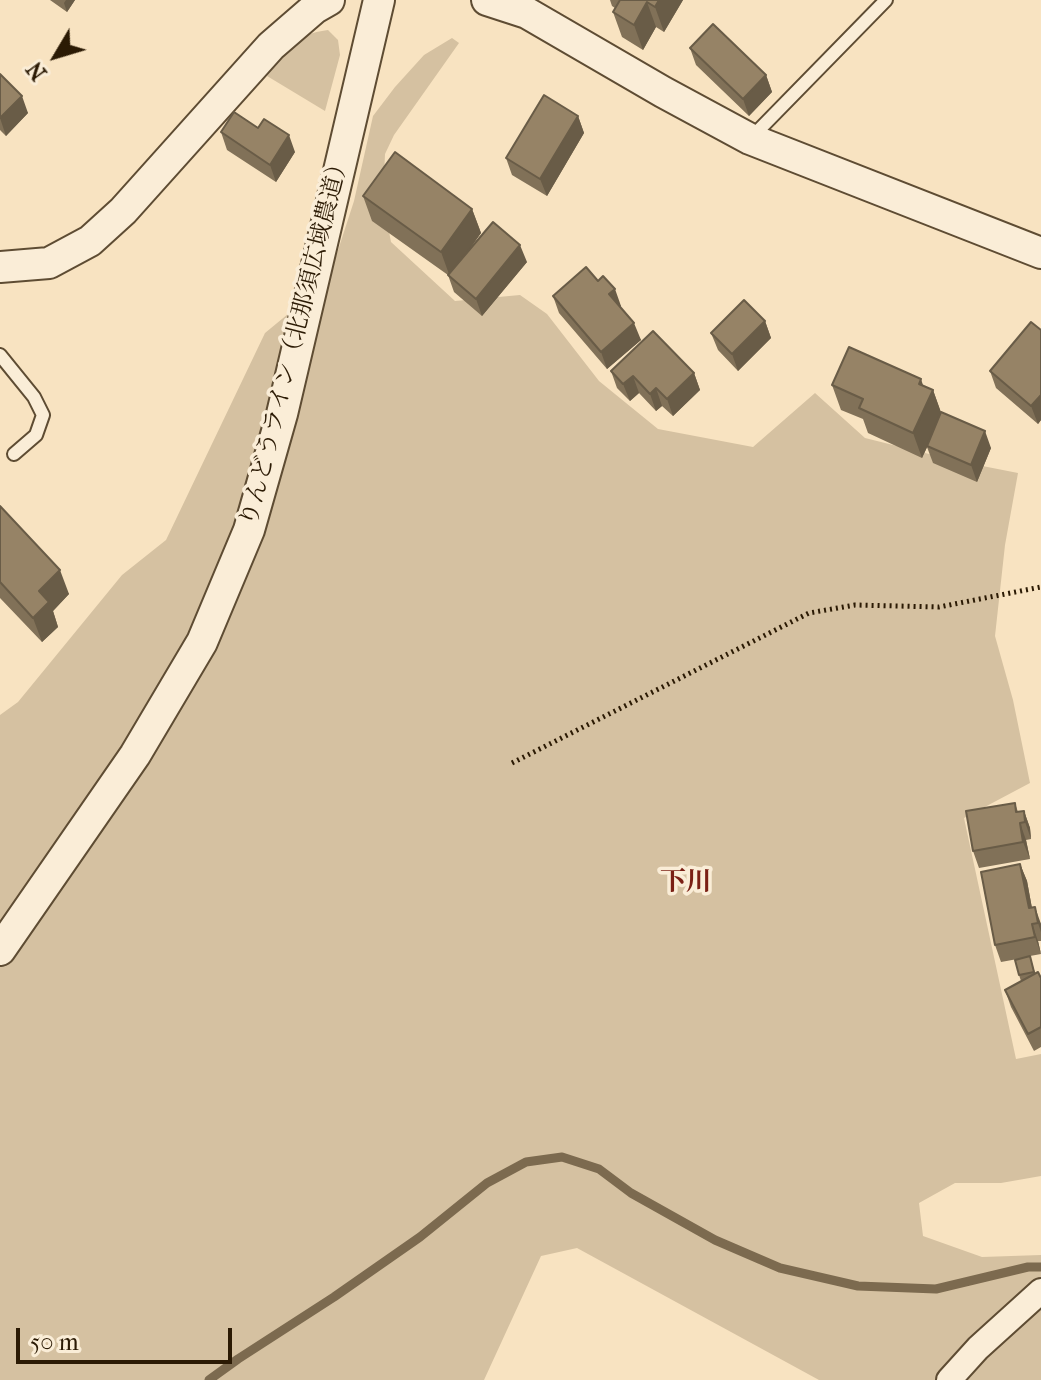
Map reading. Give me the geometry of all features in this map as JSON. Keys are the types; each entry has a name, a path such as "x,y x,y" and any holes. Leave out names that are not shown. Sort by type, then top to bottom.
{"street":[{"path":"0,267 49,263 90,241 123,211 271,46 315,8 329,0"},
{"name":"りんどうライン（北那須広域農道）","path":"0,950 135,755 202,642 249,530 282,414 379,0"},
{"path":"487,0 530,10 663,92 750,139 1041,253"},
{"path":"949,1380 978,1348 1041,1291"}],"lane":[{"path":"750,139 886,0"},
{"path":"0,355 34,397 43,415 36,435 14,454"}],"path":[{"path":"512,763 809,613 855,605 939,607 1041,587"}],"shaded area":[{"path":"328,30 338,40 340,55 325,111 267,76 292,45 307,35"},
{"path":"452,38 459,43 394,135 385,154 383,201 391,242 455,301 520,295 547,314 599,381 658,429 753,447 815,393 865,438 1018,473 1005,545 995,636 1013,700 1030,783 964,818 1016,1059 1041,1054 1041,1176 1001,1183 955,1183 919,1203 923,1236 982,1257 1041,1255 1041,1380 819,1380 577,1248 541,1256 484,1380 0,1380 0,715 18,702 122,575 166,540 265,333 328,281 354,201 373,116 424,55"}],"building":[{"path":"620,0 659,0 655,7 647,2 634,25 613,12"},
{"path":"713,24 766,75 743,99 690,48"},
{"path":"0,74 22,96 0,118"},
{"path":"544,95 578,116 540,179 506,158"},
{"path":"234,112 258,128 264,119 289,135 270,165 221,132"},
{"path":"395,152 472,209 441,252 363,196"},
{"path":"493,222 520,245 476,299 448,275"},
{"path":"586,267 598,281 603,276 615,289 609,294 634,323 601,352 553,296"},
{"path":"744,300 765,321 732,354 711,333"},
{"path":"1031,322 1041,330 1041,395 1031,406 990,371"},
{"path":"653,331 694,373 667,399 656,388 650,394 633,376 623,384 611,371"},
{"path":"849,347 921,379 919,384 933,390 913,433 859,408 863,399 832,385"},
{"path":"941,412 985,431 971,465 927,446"},
{"path":"0,506 60,570 39,591 49,602 33,618 0,582"},
{"path":"1015,803 1016,812 1024,811 1025,822 1020,823 1023,842 973,851 966,811"},
{"path":"1020,864 1029,908 1035,907 1038,923 1032,924 1035,937 995,945 981,872"},
{"path":"1030,956 1034,972 1019,975 1015,960"},
{"path":"1038,972 1041,978 1041,1027 1028,1034 1005,990"}],"waterway":[{"path":"209,1380 420,1237 487,1183 526,1162 562,1157 599,1169 631,1193 715,1240 780,1268 858,1286 936,1289 1028,1267 1041,1267"}],"district":[{"name":"下川","path":"686,884"}]}
